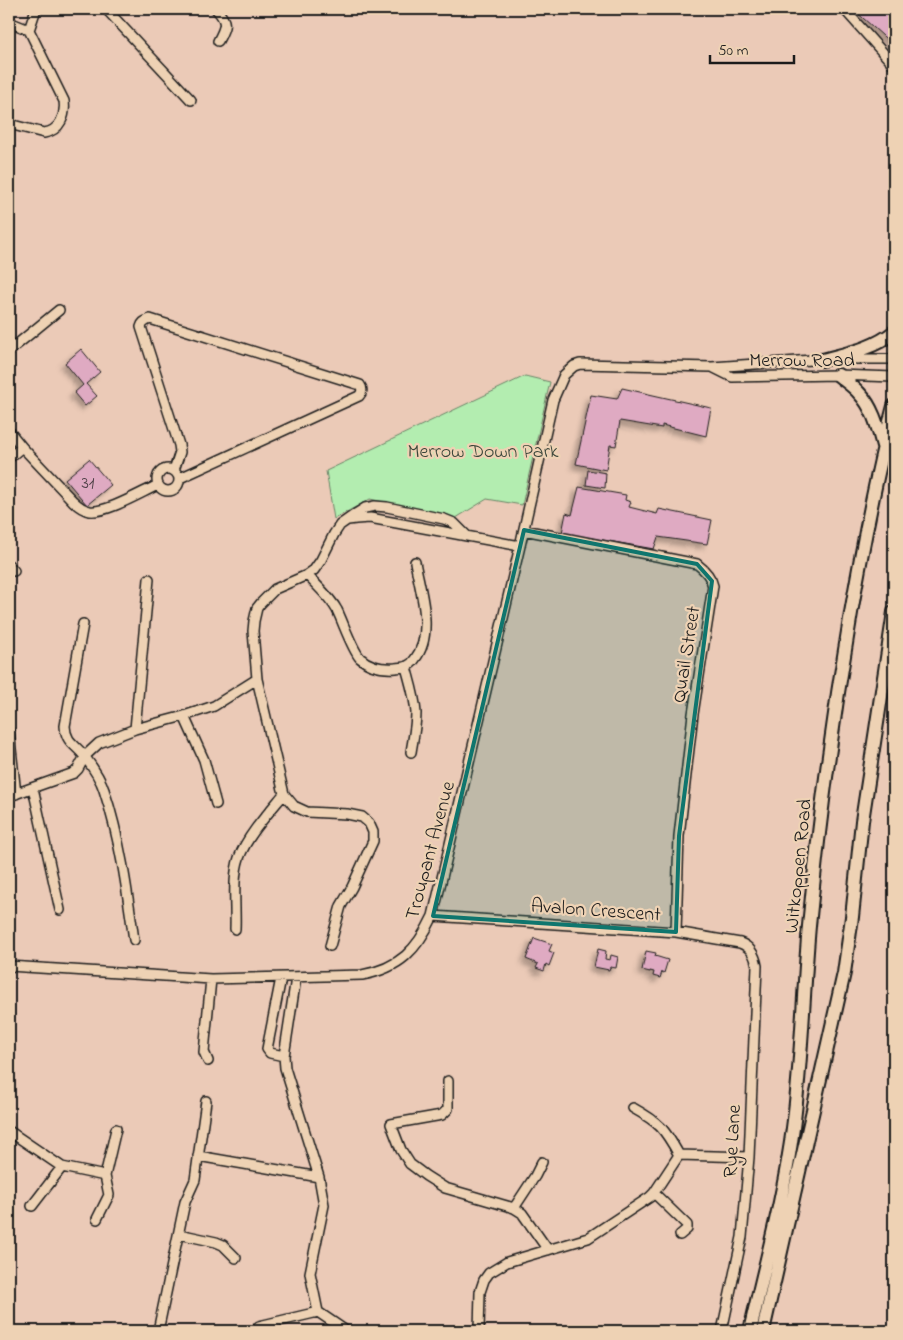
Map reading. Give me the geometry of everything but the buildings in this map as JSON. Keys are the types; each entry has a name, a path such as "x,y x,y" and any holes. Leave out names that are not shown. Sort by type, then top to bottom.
{"main road":[{"path":"822,360 872,346 894,332"},
{"path":"838,375 859,392 868,404 879,431 883,448"},
{"name":"Witkoppen Road","path":"750,1331 787,1169 793,1128 809,928 840,676 858,569 883,448 894,406"},
{"path":"763,1331 844,972 862,821 894,612"}],"street":[{"path":"29,30 36,9"},
{"path":"106,9 191,100"},
{"path":"216,9 224,19 226,26 218,41"},
{"path":"844,9 894,65"},
{"path":"9,22 29,30 64,101 65,109 61,121 54,130 49,132 44,133 9,124"},
{"path":"9,351 60,310"},
{"path":"177,474 169,469 161,472 157,476 158,485 162,490 168,492 177,488 177,474 180,445 141,327 147,320 150,319 362,387 359,396 177,474"},
{"name":"Merrow Road","path":"580,364 712,367 822,360 894,359"},
{"name":"Troupant Avenue","path":"9,966 211,979 296,978 362,976 399,962 408,954 425,933 433,916 553,400 564,375 574,366 580,364"},
{"name":"Merrow Road","path":"712,367 732,377 838,375 894,377"},
{"path":"9,431 82,509 90,511 104,510 158,485"},
{"path":"9,458 22,447"},
{"path":"330,946 341,906 352,888 373,841 373,832 369,824 362,817 348,814 307,812 294,806 284,794 257,680 253,631 257,608 275,590 314,570 340,525 365,508 375,506 387,507 444,519 454,523 467,536"},
{"path":"348,520 370,518 520,546"},
{"name":"Quail Street","path":"524,530 697,564 705,570 712,581 713,586 693,714 679,836 676,932"},
{"path":"307,575 336,607 360,658 379,668 406,667 418,656 424,635 425,622 415,562"},
{"path":"135,729 149,579"},
{"path":"83,624 65,735 85,756 104,789 119,847 134,940"},
{"path":"406,667 416,711 411,752"},
{"path":"9,731 12,795 74,773 85,756 99,743 135,729 184,716 218,704 257,680"},
{"path":"184,716 204,760 216,804"},
{"path":"33,788 60,910"},
{"path":"235,929 236,877 239,859 246,843 284,794"},
{"name":"Avalon Crescent","path":"433,916 676,932 740,943 753,952"},
{"name":"Rye Lane","path":"722,1331 742,1237 749,1157 757,966 753,952"},
{"path":"281,978 267,1049 270,1053 284,1056"},
{"path":"296,978 284,1056 324,1205 310,1273 318,1312 346,1331"},
{"path":"208,1061 204,1052 211,979"},
{"path":"448,1081 448,1109 442,1115 391,1124 401,1150 410,1164 445,1188 514,1208 522,1213 548,1250"},
{"path":"158,1331 185,1202 195,1180 206,1101"},
{"path":"633,1108 661,1126 679,1155"},
{"path":"97,1219 109,1195 105,1176 116,1129"},
{"path":"9,1131 62,1167 105,1176"},
{"path":"679,1155 749,1157"},
{"path":"479,1331 480,1292 484,1280 489,1273 507,1262 588,1238 654,1193 679,1155"},
{"path":"198,1156 318,1177"},
{"path":"514,1208 542,1162"},
{"path":"32,1206 62,1167"},
{"path":"654,1193 686,1226 687,1229 680,1235"},
{"path":"179,1234 216,1242 223,1245 236,1258"},
{"path":"259,1326 318,1312"}],"highlighted area":[{"path":"524,530 697,564 712,581 679,836 676,932 433,916"}],"green space":[{"name":"Merrow Down Park","path":"525,376 550,382 522,505 487,499 456,518 370,499 334,519 326,471"}]}
